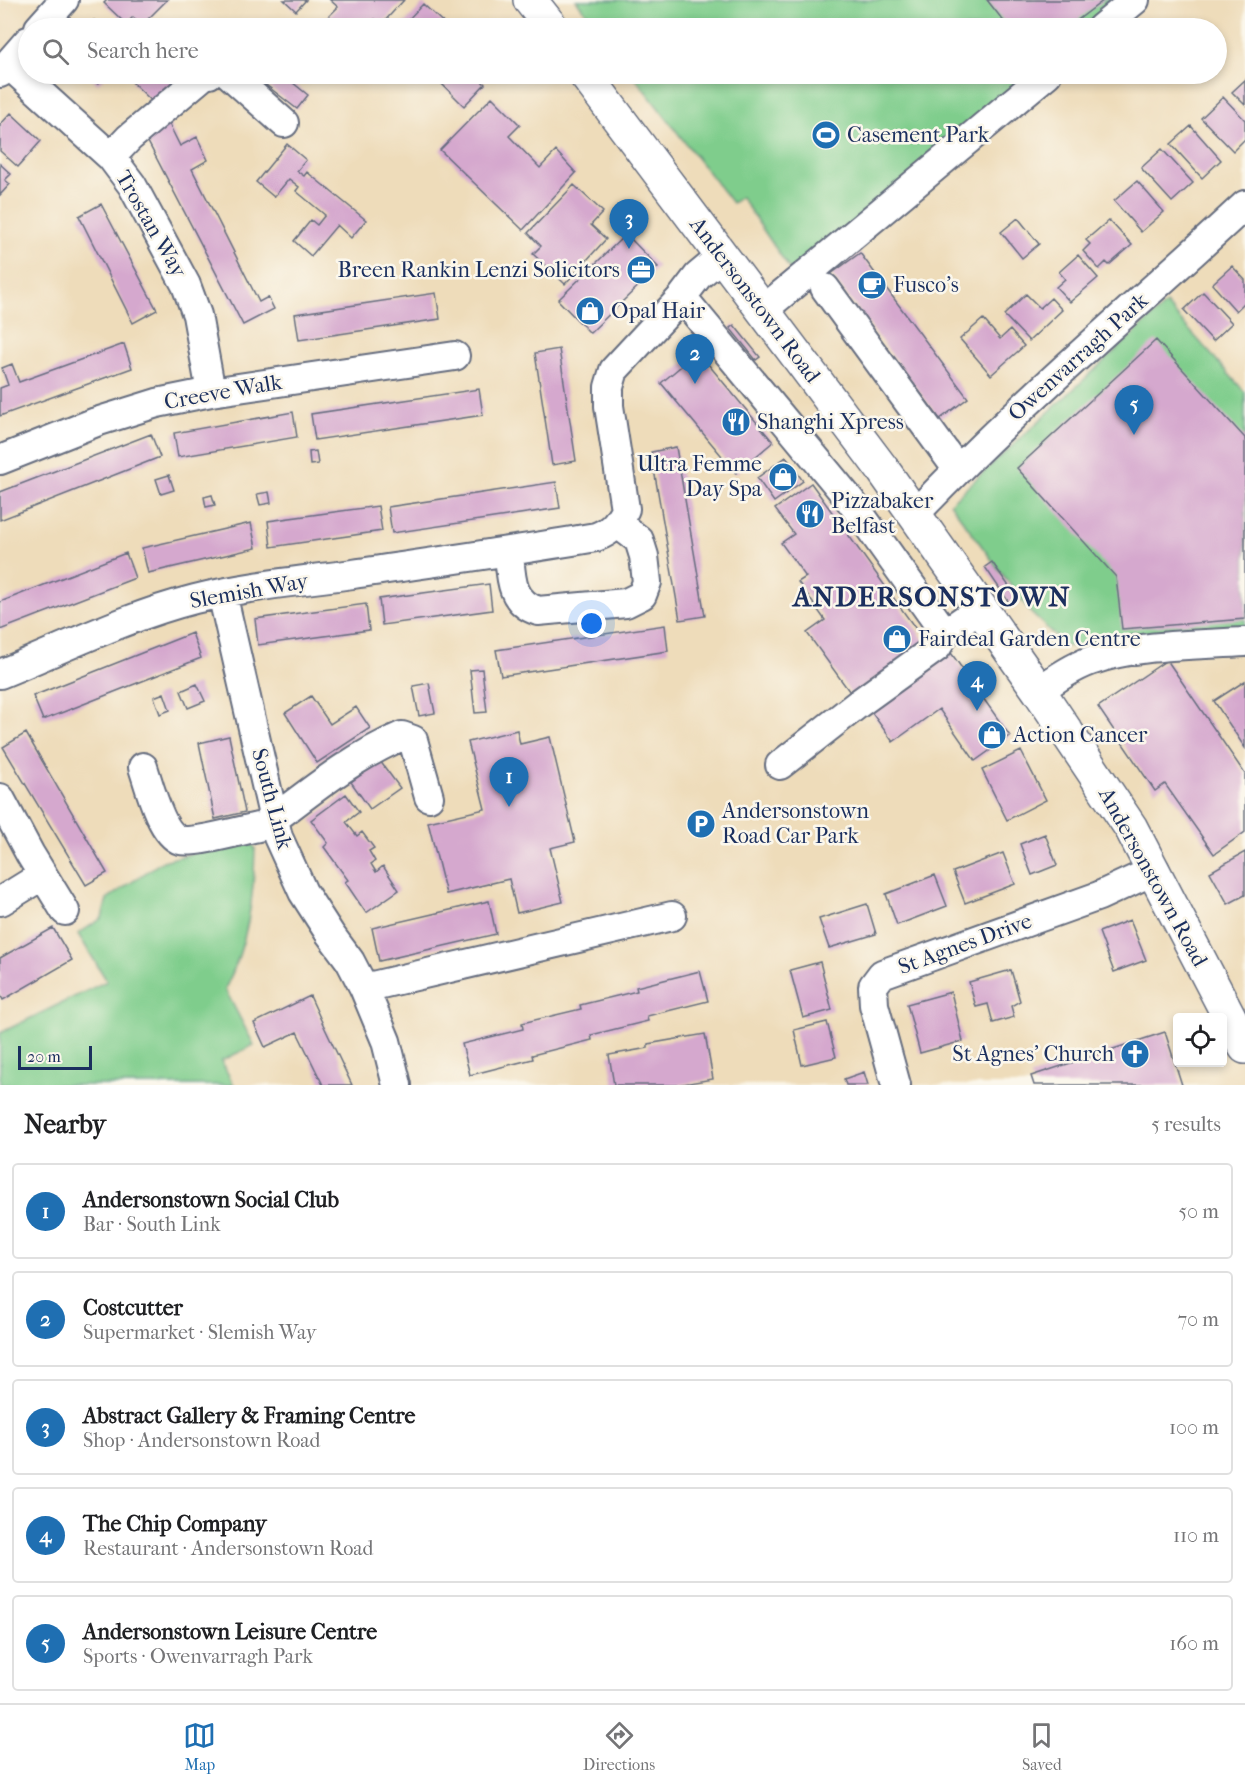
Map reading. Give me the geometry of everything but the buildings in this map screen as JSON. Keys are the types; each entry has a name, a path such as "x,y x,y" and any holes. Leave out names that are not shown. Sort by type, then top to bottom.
{"main road":[{"path":"530,0 544,18"},
{"name":"Andersonstown Road","path":"593,84 915,514 1039,691 1131,828 1155,870 1245,1047"}],"street":[{"path":"48,18 64,0"},
{"path":"1113,18 1135,0"},
{"path":"4,69 18,52"},
{"name":"Trostan Way","path":"4,69 18,81"},
{"name":"Trostan Way","path":"22,84 111,157 132,185 186,285 200,325 212,392"},
{"path":"111,157 129,138 193,84"},
{"path":"240,84 284,123"},
{"path":"763,310 1035,84"},
{"name":"Owenvarragh Park","path":"915,514 1042,389 1245,205"},
{"path":"509,552 512,581 517,596 525,607 538,611 626,603 642,595 647,582 644,556 639,540 618,524 625,508 609,406 611,379 614,370 623,358 682,297 698,276 722,256"},
{"path":"825,288 958,470"},
{"path":"682,297 850,500 945,633"},
{"name":"Creeve Walk","path":"0,460 96,422 156,403 212,392 455,357"},
{"name":"Slemish Way","path":"0,674 124,622 193,600 222,593 509,552 596,537 605,534 618,524"},
{"name":"South Link","path":"222,593 266,823 278,837 303,892 350,961 364,988 386,1041 397,1085"},
{"path":"780,765 858,704 937,647 945,633 981,608"},
{"path":"1039,691 1062,674 1090,661 1119,653 1245,642"},
{"path":"143,767 164,825 180,840 192,840 266,823 345,766 402,736 413,740 429,797"},
{"path":"2,806 65,911"},
{"name":"St Agnes Drive","path":"896,1085 874,1005 873,986 882,974 1099,896 1127,885 1155,870"},
{"path":"1,901 43,875"},
{"path":"364,988 672,915"}],"green space":[{"path":"576,0 1136,0 1114,18 590,18"},
{"name":"Casement Park","path":"640,84 1034,84 797,280 741,197 732,203"},
{"path":"1166,304 1245,392 1245,627 1119,648 1066,646 1031,613 950,503"},
{"path":"248,839 255,848 251,902 239,955 225,989 254,1045 221,1061 234,1085 0,1085 0,1033 107,981 78,934 102,918 107,899 163,861"}],"place":[{"name":"Casement Park","path":"826,135"},
{"name":"Abstract Gallery & Framing Centre","path":"629,249"},
{"name":"Breen Rankin Lenzi Solicitors","path":"641,270"},
{"name":"Fusco's","path":"872,285"},
{"name":"Opal Hair","path":"590,311"},
{"name":"Costcutter","path":"695,384"},
{"name":"Shanghi Xpress","path":"736,422"},
{"name":"Andersonstown Leisure Centre","path":"1134,435"},
{"name":"Ultra Femme Day Spa","path":"783,477"},
{"name":"Pizzabaker Belfast","path":"810,514"},
{"name":"Fairdeal Garden Centre","path":"897,639"},
{"name":"The Chip Company","path":"977,711"},
{"name":"Action Cancer","path":"992,735"},
{"name":"Andersonstown Social Club","path":"509,807"},
{"name":"Andersonstown Road Car Park","path":"701,824"},
{"name":"St Agnes' Church","path":"1135,1054"}],"district":[{"name":"ANDERSONSTOWN","path":"932,596"}]}
